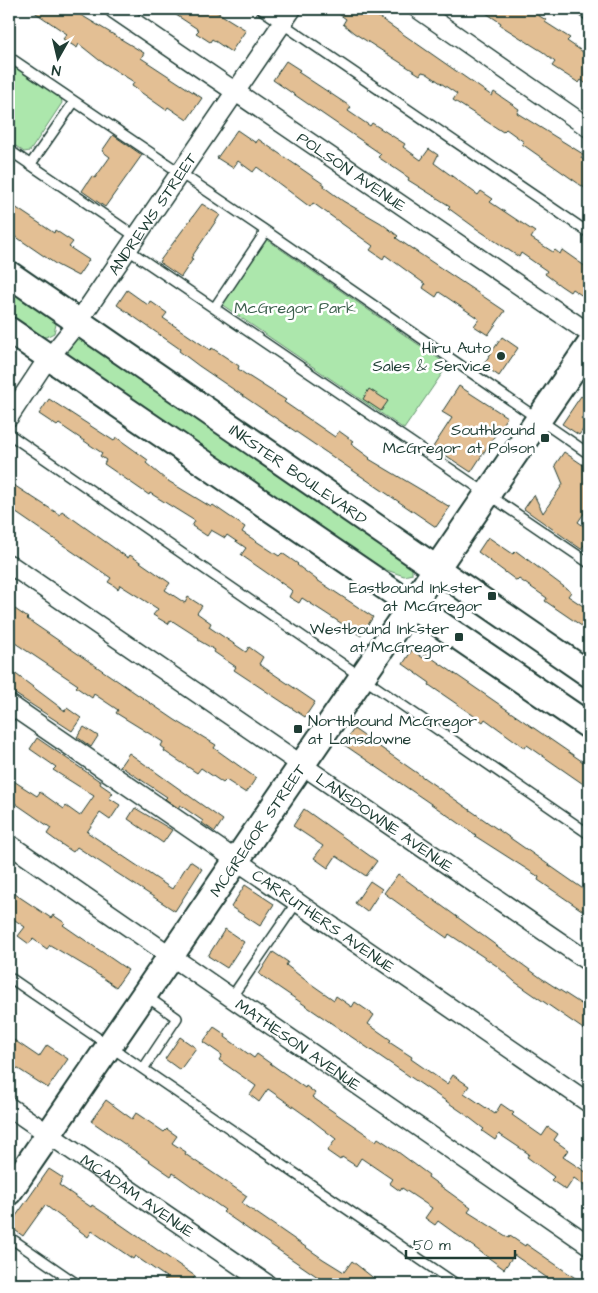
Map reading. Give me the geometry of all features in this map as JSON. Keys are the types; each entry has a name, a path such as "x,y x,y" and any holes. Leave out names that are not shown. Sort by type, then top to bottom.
{"main road":[{"name":"INKSTER BOULEVARD","path":"9,274 589,674"},
{"path":"9,330 589,726"},
{"name":"MCGREGOR STREET","path":"9,1192 169,955 413,605 589,346"}],"street":[{"name":"POLSON AVENUE","path":"114,9 589,333"},
{"path":"418,9 589,128"},
{"name":"ANDREWS STREET","path":"9,417 49,358 78,322 287,16"},
{"name":"LANSDOWNE AVENUE","path":"9,564 589,962"},
{"name":"CARRUTHERS AVENUE","path":"9,704 589,1103"},
{"name":"MATHESON AVENUE","path":"9,844 589,1245"},
{"name":"MCADAM AVENUE","path":"9,1107 267,1284"}],"lane":[{"path":"261,9 287,16 589,233"},
{"path":"579,9 589,16"},
{"path":"9,58 266,231 589,454"},
{"path":"30,165 74,102"},
{"path":"9,150 215,307 589,561"},
{"path":"215,307 266,231"},
{"path":"9,434 589,834"},
{"path":"231,998 297,902"},
{"path":"9,977 456,1284"},
{"path":"143,994 177,1018 143,1069"},
{"path":"9,1237 77,1284"}],"green space":[{"path":"9,61 61,97 62,103 30,151 24,152 9,141"},
{"name":"McGregor Park","path":"266,239 448,365 404,429 221,304"},
{"path":"9,284 57,320 54,333 46,337 40,336 9,315"},
{"path":"77,335 412,563 412,574 404,576 375,566 70,357 67,349"}],"building":[{"path":"30,9 71,9 144,53 141,58 202,98 187,120 168,107 166,110 132,86 134,82 99,60 79,44 77,48 63,39 67,34"},
{"path":"167,9 212,9 246,30 231,52 212,39 210,42 196,33 199,30"},
{"path":"332,9 367,9 492,96 494,92 519,109 517,113 583,154 581,158 589,164 589,191 522,144 524,142 506,129 503,132 453,100 457,94 426,73 422,72 420,75 354,33 343,24 346,19"},
{"path":"480,9 528,9 546,20 545,22 570,38 567,41 589,56 589,86 581,80 579,83 552,66 555,62 543,52 500,25 501,23"},
{"path":"286,61 300,70 298,72 351,107 348,111 370,126 372,123 405,144 403,147 421,160 429,149 438,155 434,163 478,195 481,191 493,199 490,202 535,232 531,238 553,252 555,250 560,254 562,250 589,269 589,300 572,289 570,292 545,274 547,271 521,253 519,257 477,229 448,208 450,206 408,180 409,178 378,157 381,154 273,80"},
{"path":"237,130 256,143 258,139 325,185 324,187 343,201 381,223 398,236 396,238 505,311 488,335 474,326 479,319 439,292 436,297 423,288 425,284 385,255 383,259 370,250 373,246 313,203 310,207 257,167 253,172 238,161 233,168 217,158"},
{"path":"113,135 142,155 105,207 82,191 92,176 95,178 110,157 102,151"},
{"path":"9,203 54,233 55,230 73,242 69,247 89,260 78,276 57,265 9,232"},
{"path":"202,204 220,215 191,258 193,259 181,277 159,262"},
{"path":"127,290 148,305 150,301 167,313 163,318 210,350 212,348 239,366 238,369 286,400 284,402 335,437 339,431 353,441 351,444 369,459 450,507 436,527 199,366 179,351 180,349 117,305"},
{"name":"Hiru Auto Sales & Service","path":"502,337 518,348 499,376 483,365"},
{"path":"459,386 507,417 471,472 433,447 452,418 442,412"},
{"path":"369,389 388,401 381,411 363,399"},
{"path":"581,396 589,402 589,407 581,419 588,423 579,435 562,424"},
{"path":"49,399 114,441 116,437 148,460 146,463 165,479 211,507 213,505 245,527 242,532 279,556 282,553 317,580 373,617 361,636 302,598 299,603 289,597 292,591 290,589 241,555 246,548 227,535 225,538 211,530 207,536 192,526 195,521 150,493 149,495 104,464 106,460 100,456 102,453 59,424 57,426 39,414"},
{"path":"564,452 589,469 589,506 578,522 589,530 589,538 581,549 524,509 534,495 543,513 563,484 555,465"},
{"path":"9,482 60,515 62,511 128,558 130,555 170,583 165,590 185,603 188,597 202,606 197,613 211,623 209,627 246,652 249,647 263,657 259,664 315,702 305,717 234,670 236,667 214,652 215,650 198,640 199,638 171,620 168,624 153,615 158,609 120,585 118,589 108,582 111,578 9,508"},
{"path":"488,537 513,554 516,551 571,592 568,596 589,610 589,631 545,601 547,598 519,579 517,581 478,552"},
{"path":"15,609 175,720 216,745 214,748 256,778 246,793 226,780 223,783 201,768 197,773 164,751 165,749 161,746 163,742 116,713 118,710 94,694 92,698 76,687 78,685 9,639 9,618"},
{"path":"412,650 423,658 426,654 589,766 589,788 527,745 525,748 485,719 483,722 429,685 430,683 403,664"},
{"path":"9,669 65,711 67,708 81,718 72,731 9,690"},
{"path":"84,727 98,736 91,747 77,737"},
{"path":"354,729 589,893 589,915 538,880 539,877 475,836 343,744"},
{"path":"37,738 101,782 100,784 113,793 109,798 120,805 110,820 100,813 87,832 172,889 190,861 202,869 175,911 77,847 73,852 58,842 47,834 51,828 9,799 9,778 37,796 40,792 64,809 66,806 80,816 94,796 53,770 56,767 30,749"},
{"path":"129,753 223,820 215,832 180,805 178,808 165,799 167,797 120,766"},
{"path":"135,808 172,830 163,843 128,819"},
{"path":"304,809 377,861 366,876 336,856 328,868 314,858 323,846 293,826"},
{"path":"398,874 541,978 589,1009 589,1033 515,982 497,966 449,934 447,938 384,893"},
{"path":"370,881 382,889 367,912 355,903"},
{"path":"245,885 274,904 260,926 231,907"},
{"path":"9,890 51,918 53,915 65,923 63,925 128,970 116,987 50,945 47,949 33,939 29,944 18,936 25,927 9,916"},
{"path":"225,929 244,942 227,968 208,956"},
{"path":"273,952 288,962 286,965 334,1000 336,996 352,1007 355,1002 374,1015 368,1024 391,1040 389,1042 412,1057 411,1059 447,1084 453,1075 469,1086 464,1093 495,1114 501,1104 514,1113 512,1115 542,1136 548,1127 558,1134 554,1140 568,1150 563,1157 589,1174 589,1189 574,1178 566,1190 551,1180 554,1177 527,1157 529,1154 499,1134 495,1140 482,1131 484,1129 462,1112 259,974"},
{"path":"214,1027 254,1058 257,1054 305,1088 306,1086 315,1093 312,1097 376,1141 378,1138 390,1146 429,1175 428,1177 471,1208 468,1212 509,1238 510,1236 525,1246 526,1244 584,1284 556,1284 514,1255 504,1269 438,1221 435,1225 425,1218 432,1208 402,1188 400,1191 389,1183 392,1179 361,1158 356,1166 342,1157 340,1160 327,1151 336,1139 309,1118 268,1089 259,1102 250,1095 256,1086 219,1060 222,1055 203,1042"},
{"path":"180,1037 196,1048 180,1070 165,1059"},
{"path":"14,1040 39,1057 47,1045 68,1059 48,1088 9,1063 9,1048"},
{"path":"106,1100 132,1119 136,1113 164,1132 167,1129 177,1136 172,1143 247,1196 242,1203 323,1259 344,1272 352,1261 381,1284 328,1284 223,1212 225,1210 173,1173 171,1176 91,1121"},
{"path":"49,1169 63,1178 59,1185 91,1207 92,1205 107,1215 195,1276 190,1284 172,1284 164,1279 166,1277 135,1256 133,1259 92,1231 88,1237 45,1205 23,1236 9,1226"}],"place":[{"name":"Hiru Auto Sales & Service","path":"501,356"},
{"name":"Southbound McGregor at Polson","path":"545,438"},
{"name":"Eastbound Inkster at McGregor","path":"492,596"},
{"name":"Westbound Inkster at McGregor","path":"459,637"},
{"name":"Northbound McGregor at Lansdowne","path":"298,729"}]}
